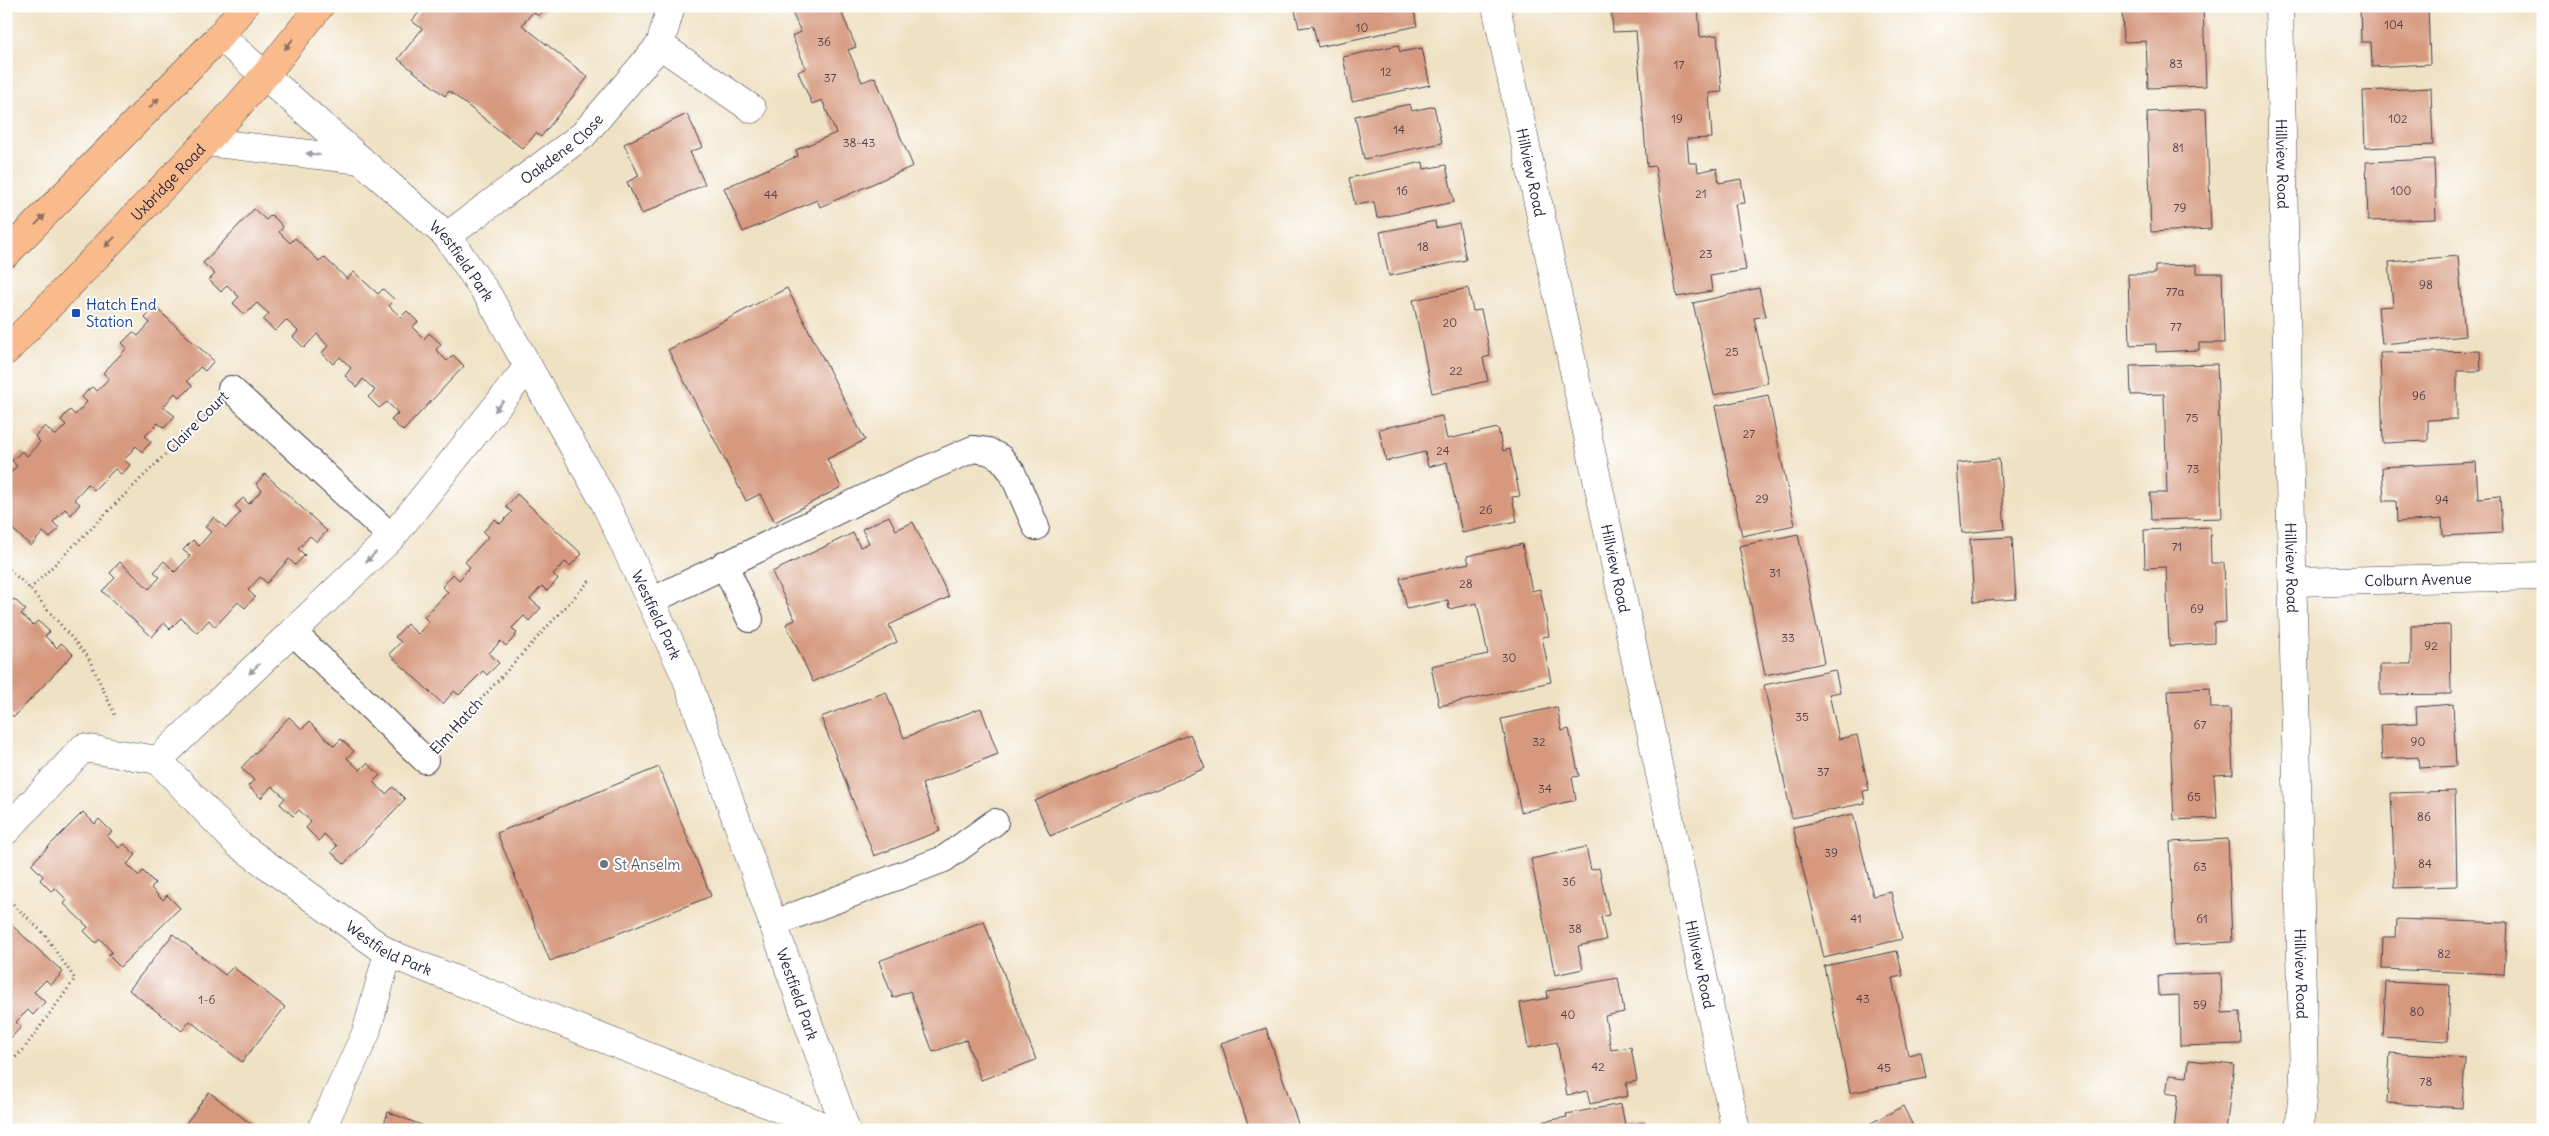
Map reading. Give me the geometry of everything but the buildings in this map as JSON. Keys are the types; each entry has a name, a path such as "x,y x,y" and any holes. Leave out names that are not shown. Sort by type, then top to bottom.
{"main road":[{"path":"6,254 220,36 244,6"},
{"name":"Uxbridge Road","path":"6,351 206,142 266,74 320,6"}],"street":[{"name":"Oakdene Close","path":"447,236 583,136 660,45 671,6"},
{"name":"Hillview Road","path":"1496,6 1736,1130"},
{"name":"Hillview Road","path":"2279,6 2294,582 2304,1080 2299,1130"},
{"name":"Westfield Park","path":"220,36 266,74 447,236 490,297 605,503 686,677 846,1130"},
{"path":"660,45 752,108"},
{"path":"206,142 362,160"},
{"path":"6,831 83,748 158,760 392,537 528,367"},
{"name":"Colburn Avenue","path":"2294,582 2543,576"},
{"name":"Westfield Park","path":"158,760 238,844 388,953 833,1130"},
{"path":"321,1130 366,1033 388,953"}],"lane":[{"name":"Claire Court","path":"231,389 392,537"},
{"path":"651,601 724,564 899,481 973,449 988,450 1001,458 1012,472 1036,526"},
{"path":"724,564 750,619"},
{"name":"Elm Hatch","path":"293,632 425,760"},
{"path":"772,924 944,859 995,822"}],"path":[{"name":"Claire Court","path":"30,589 231,389"},
{"path":"6,566 30,589 88,657 113,712 119,719"},
{"name":"Elm Hatch","path":"425,760 590,578"},
{"path":"6,897 45,935 75,979 23,1050 6,1066"}],"place":[{"name":"Hatch End Station","path":"76,313"},
{"name":"St Anselm","path":"604,864"}]}
